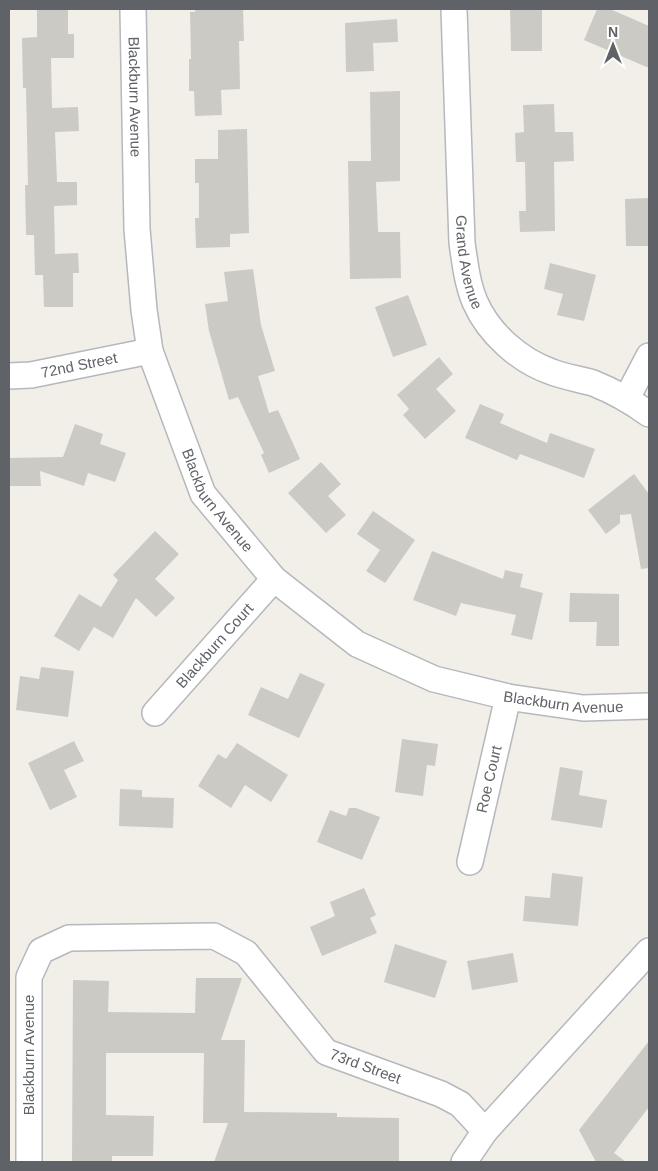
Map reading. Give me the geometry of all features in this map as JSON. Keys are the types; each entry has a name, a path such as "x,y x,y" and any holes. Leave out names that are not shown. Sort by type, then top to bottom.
{"street":[{"name":"Blackburn Avenue","path":"133,9 137,229 144,310 150,351 204,494 274,579 357,644 434,679 508,697 583,708 649,706"},
{"name":"Grand Avenue","path":"454,9 462,243 467,277 475,304 499,338 522,358 552,372 592,383 627,398 649,414"},
{"name":"72nd Street","path":"9,376 31,375 150,351"},
{"path":"627,398 649,356"},
{"name":"Blackburn Court","path":"155,713 274,579"},
{"name":"Roe Court","path":"470,862 508,697"},
{"name":"73rd Street","path":"41,951 68,938 214,936 246,952 326,1052 441,1094 460,1104 486,1131"},
{"name":"Blackburn Avenue","path":"29,1162 29,977 41,951"},
{"path":"464,1162 486,1131 649,951"}],"building":[{"path":"37,9 68,9 68,34 74,34 74,58 51,58 52,108 78,107 79,131 55,132 57,182 77,182 77,205 54,206 55,254 78,253 79,273 73,273 73,307 44,307 43,275 35,275 34,235 26,235 25,185 28,185 26,88 23,88 22,38 37,37"},
{"path":"195,9 243,9 244,41 239,41 240,89 221,90 222,115 195,116 194,91 189,91 189,59 191,59 190,12 195,12"},
{"path":"510,9 542,9 542,51 511,51"},
{"path":"597,9 610,9 649,26 649,68 584,40"},
{"path":"397,19 398,42 373,43 374,71 346,72 345,23"},
{"path":"400,91 400,181 376,182 378,232 400,232 401,278 350,279 348,161 371,161 370,92"},
{"path":"554,104 555,132 573,132 574,161 554,162 555,231 520,232 519,211 526,211 525,162 516,162 515,133 524,132 523,105"},
{"path":"247,129 249,233 230,234 230,247 196,248 195,218 199,218 199,183 195,183 195,159 218,159 218,130"},
{"path":"649,198 649,246 626,246 625,199"},
{"path":"550,263 596,275 584,321 557,315 563,294 544,289"},
{"path":"253,269 261,325 275,371 258,376 269,413 278,410 300,459 269,473 261,455 264,453 238,397 229,400 209,331 205,304 228,301 224,272"},
{"path":"408,295 427,345 393,357 375,307"},
{"path":"439,357 453,374 436,389 456,411 425,439 403,415 409,409 397,395"},
{"path":"480,404 504,414 500,423 547,443 550,433 595,449 584,478 520,454 517,460 465,438"},
{"path":"75,424 103,434 100,444 126,453 115,482 88,473 84,486 40,471 41,486 9,486 9,458 63,457"},
{"path":"321,462 341,484 328,496 346,515 326,533 288,493"},
{"path":"634,474 649,494 649,568 641,569 631,514 620,515 620,523 606,534 588,510"},
{"path":"373,511 415,540 385,583 366,571 380,550 357,534"},
{"path":"155,531 179,554 155,579 175,598 156,617 136,598 113,638 94,627 79,651 54,636 79,594 101,607 118,580 113,575"},
{"path":"432,551 503,579 505,570 523,574 520,587 543,593 532,640 511,635 516,615 461,603 456,616 413,600"},
{"path":"570,593 619,594 619,646 596,646 597,622 569,622"},
{"path":"41,667 74,671 68,717 16,710 20,676 39,679"},
{"path":"300,673 325,684 299,738 248,715 261,687 288,699"},
{"path":"402,739 438,744 435,766 427,765 423,796 395,792"},
{"path":"74,741 84,761 64,770 77,797 50,810 28,763"},
{"path":"237,743 288,775 271,802 245,785 231,808 198,786 218,754 226,759"},
{"path":"560,767 583,771 579,795 607,800 602,828 551,820"},
{"path":"120,789 142,790 142,797 174,798 173,828 119,826"},
{"path":"349,808 356,808 380,817 362,860 317,842 330,810 346,816"},
{"path":"552,873 583,877 578,926 523,921 525,896 550,898"},
{"path":"364,888 376,915 370,918 377,933 322,956 310,927 335,916 330,902"},
{"path":"395,944 447,961 435,998 384,982"},
{"path":"513,953 518,982 472,990 467,961"},
{"path":"196,978 242,978 221,1040 245,1040 244,1112 337,1113 337,1117 399,1118 399,1162 214,1162 228,1123 203,1123 204,1053 106,1053 106,1115 154,1116 153,1156 112,1156 112,1162 72,1162 73,980 109,981 108,1012 195,1013"},
{"path":"649,1041 649,1107 614,1153 626,1162 596,1162 579,1130"}]}
